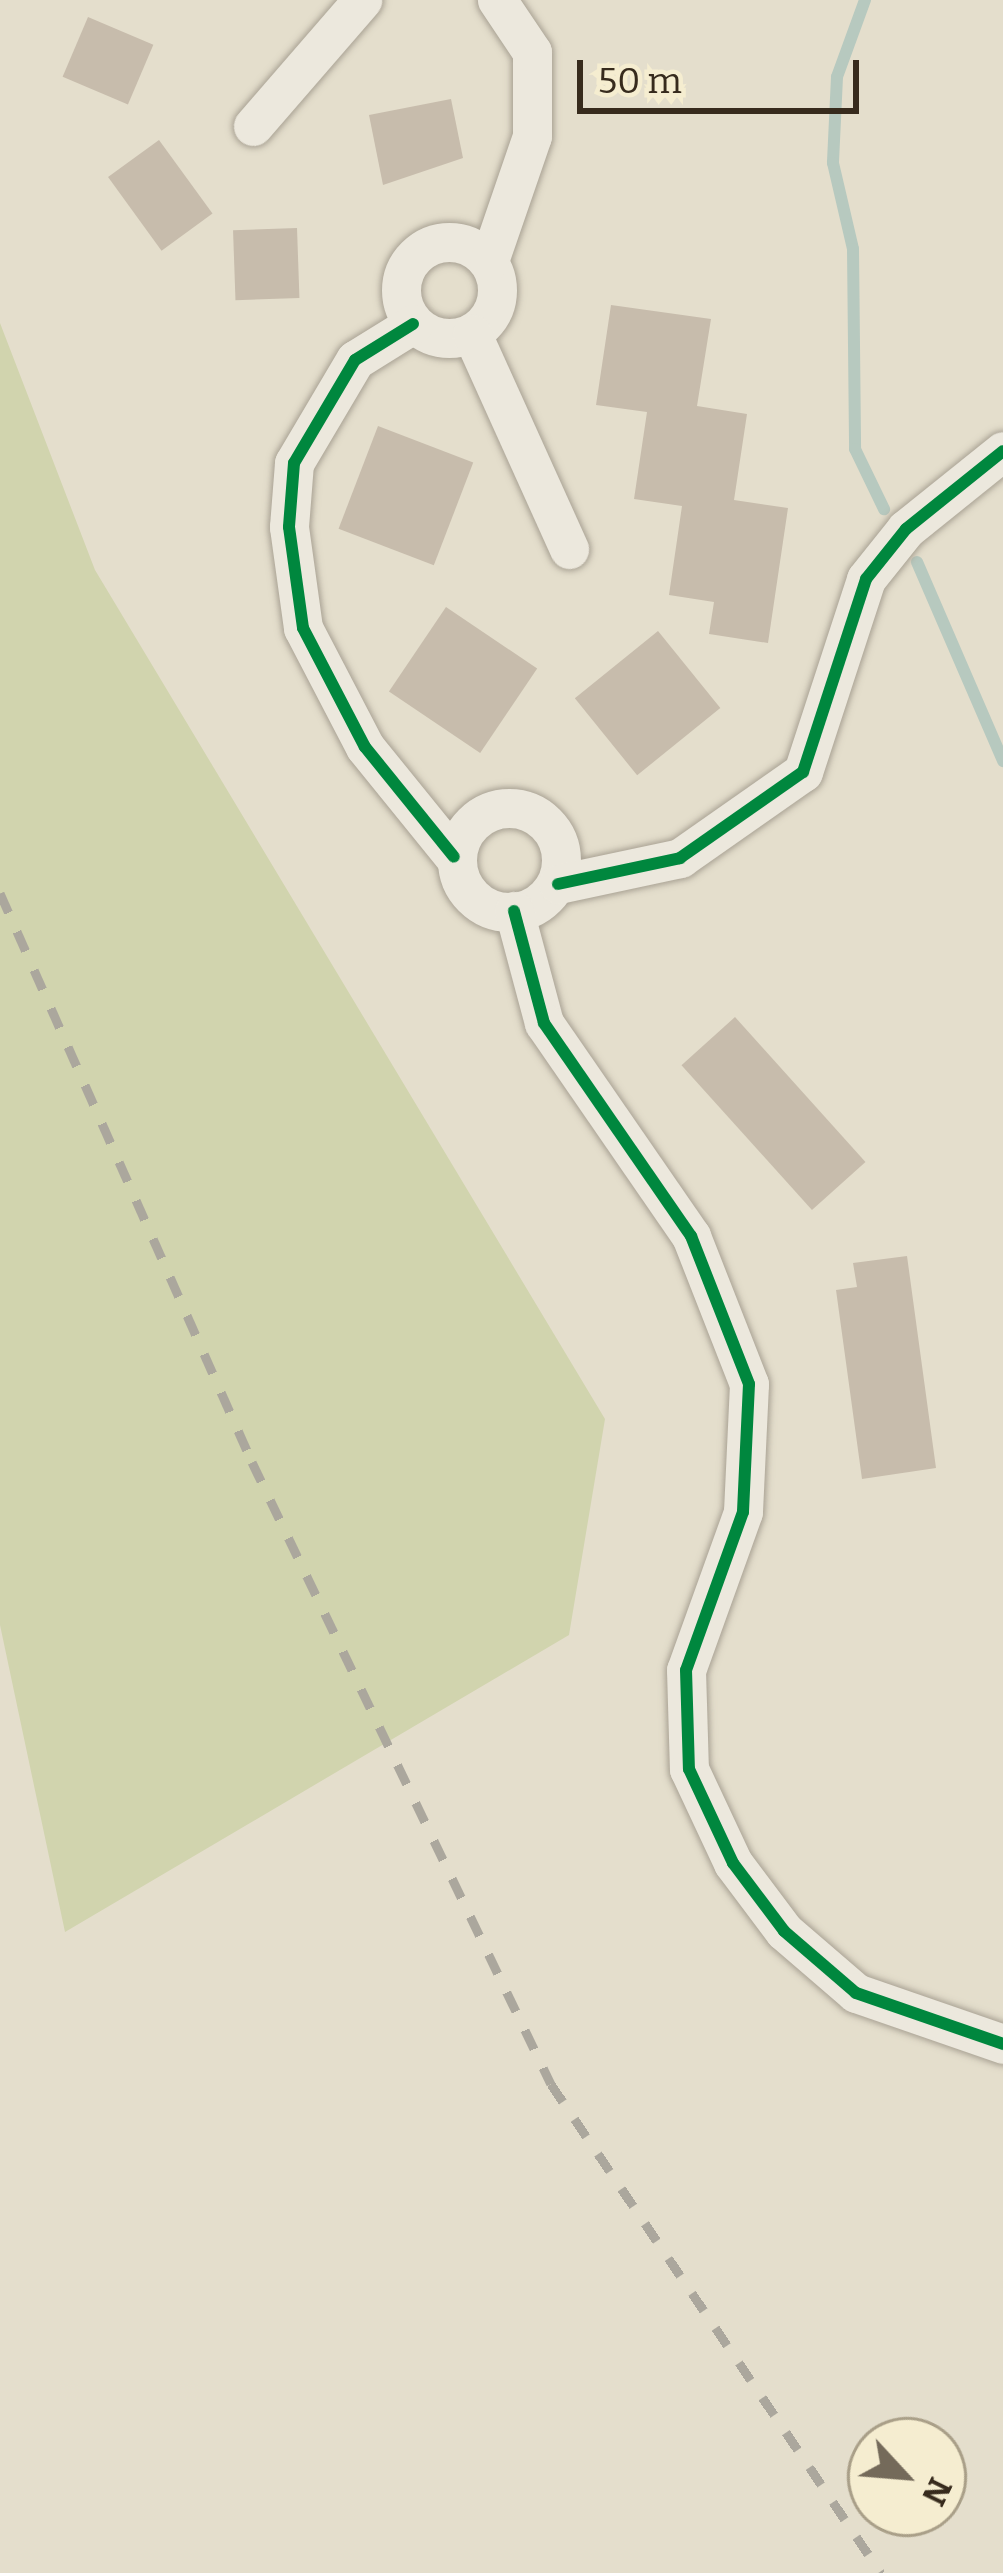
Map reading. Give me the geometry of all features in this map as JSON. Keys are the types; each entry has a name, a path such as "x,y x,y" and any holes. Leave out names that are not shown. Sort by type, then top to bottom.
{"street":[{"path":"253,126 362,0"},
{"path":"489,261 471,245 433,243 404,268 413,324 427,335 472,334 494,312 489,261 532,136 532,52 497,0"},
{"path":"413,324 356,360 294,463 289,526 303,628 364,747 454,857 480,907 514,911 558,884 680,858 803,772 830,719 866,579 906,529 1003,451"},
{"path":"472,334 569,549"},
{"path":"454,857 491,808 534,811 561,843 558,884"},
{"path":"514,911 544,1023 691,1236 749,1384 743,1511 686,1670 689,1769 733,1863 784,1931 856,1993 1003,2044"}],"green space":[{"path":"0,323 95,570 605,1419 569,1635 65,1932 0,1625"}],"building":[{"path":"88,17 153,45 128,105 63,77"},
{"path":"451,99 463,158 383,185 369,115"},
{"path":"159,140 212,214 162,251 108,177"},
{"path":"297,228 299,298 235,300 233,230"},
{"path":"611,305 711,319 697,406 747,414 734,500 788,508 768,643 709,634 714,602 669,595 682,506 634,499 647,412 596,405"},
{"path":"378,426 473,463 434,565 339,529"},
{"path":"446,607 537,669 480,753 389,692"},
{"path":"658,631 720,708 637,775 575,698"},
{"path":"735,1017 865,1162 812,1210 681,1065"},
{"path":"907,1256 936,1468 862,1479 836,1290 857,1287 853,1263"}],"waterway":[{"path":"865,0 837,77 833,163 853,249 855,449 884,509"},
{"path":"917,562 1003,761"}],"railway":[{"path":"0,893 252,1462 551,2084 881,2573"}],"cycle path":[{"path":"413,324 355,360 294,463 289,527 303,628 365,747 454,857"},
{"path":"558,884 680,858 803,772 866,579 906,529 1003,451"},
{"path":"514,911 544,1023 691,1236 749,1384 743,1512 686,1670 689,1769 733,1863 784,1931 856,1993 1003,2044"}]}
